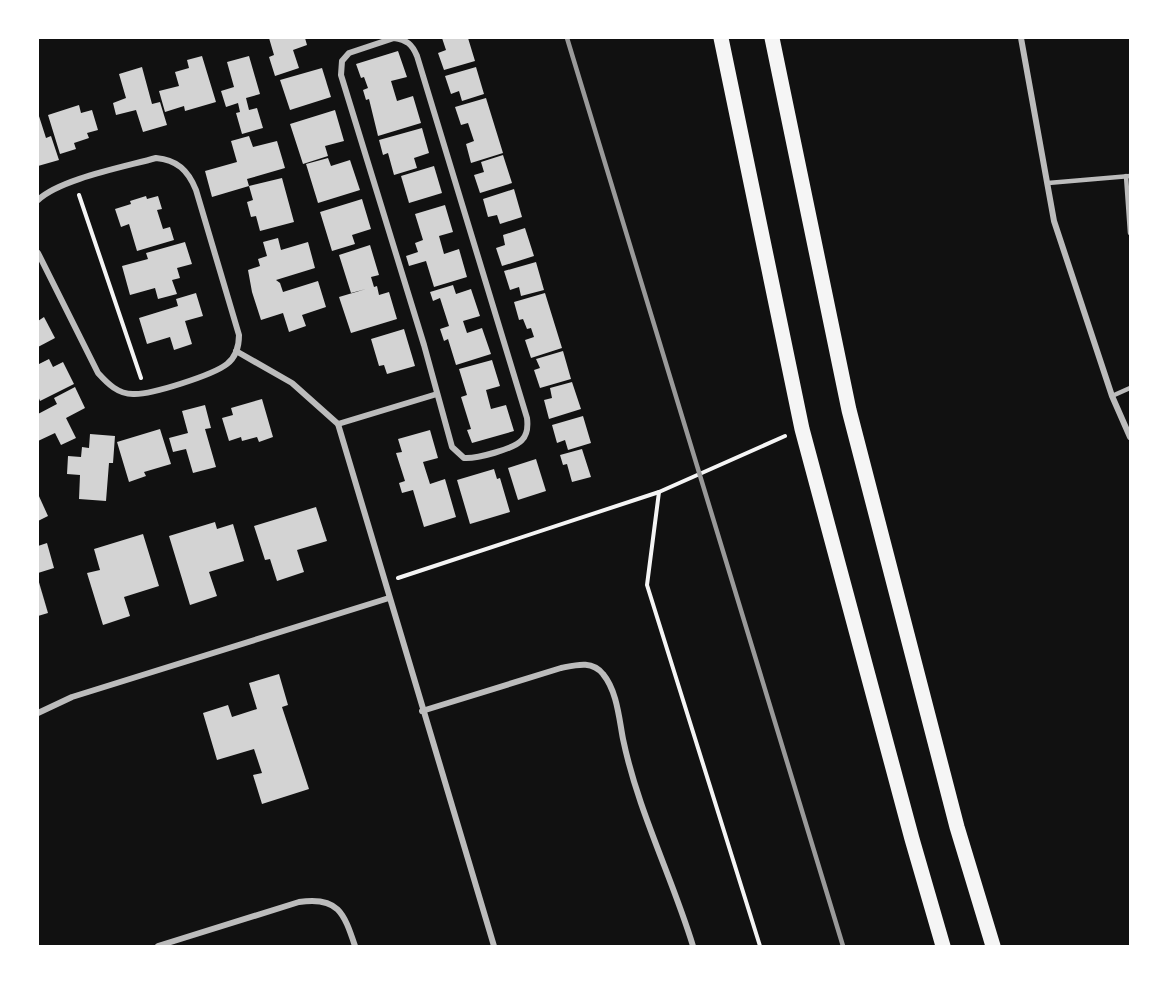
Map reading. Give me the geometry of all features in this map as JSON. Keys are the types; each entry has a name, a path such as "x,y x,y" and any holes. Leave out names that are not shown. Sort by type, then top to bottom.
{"main road":[{"path":"721,38 802,429 943,946"},
{"path":"772,38 849,410 957,827 993,946"}],"street":[{"path":"394,38 408,41 417,56 527,418 526,435 514,446 474,458 464,458 452,447 437,394 341,75 342,61 349,53 394,38"},
{"path":"1021,38 1054,221 1112,396 1131,437"},
{"path":"38,200 46,192 74,181 156,158 166,159 187,171 196,190 238,335 236,351 228,363 208,375 146,393 121,392 107,383 98,373 38,253"},
{"path":"236,351 292,383 338,424 494,946"},
{"path":"338,424 437,394"},
{"path":"38,713 72,697 389,598"},
{"path":"422,711 561,668 580,664 591,665 602,671 614,695 632,774 693,946"},
{"path":"158,946 299,902 321,900 330,903 344,916 355,946"}],"lane":[{"path":"1047,183 1128,176 1131,232"},
{"path":"1112,396 1131,388"}],"path":[{"path":"74,181 146,393"},
{"path":"384,582 659,492 802,429"},
{"path":"659,492 647,585 760,946"}],"building":[{"path":"269,38 305,38 307,45 293,50 299,68 275,76 269,57 274,55"},
{"path":"442,38 468,38 475,61 444,70 438,53 446,50"},
{"path":"398,51 407,77 391,81 397,101 413,96 421,123 378,136 369,99 366,100 363,90 368,88 356,64"},
{"path":"202,56 216,102 185,111 184,106 165,112 159,91 179,86 175,72 189,68 187,60"},
{"path":"249,56 260,94 246,98 249,110 257,108 263,128 242,134 236,113 240,112 238,103 226,107 221,91 234,87 227,62"},
{"path":"142,67 152,104 160,102 167,125 143,132 136,110 116,115 113,103 126,98 119,74"},
{"path":"476,67 484,94 462,101 459,91 451,94 445,76"},
{"path":"322,68 331,97 290,110 280,80"},
{"path":"486,98 503,153 471,163 466,144 474,141 468,123 461,125 455,107"},
{"path":"79,105 81,113 92,110 98,130 87,133 89,138 74,143 76,149 60,154 48,115"},
{"path":"335,110 344,141 325,146 328,156 303,164 290,124"},
{"path":"38,113 46,138 51,136 59,160 38,166"},
{"path":"422,128 429,153 414,158 417,168 394,175 388,153 383,155 379,140"},
{"path":"249,136 253,147 277,141 285,168 247,179 249,186 212,197 205,171 237,162 231,141"},
{"path":"503,155 512,183 480,193 474,175 484,172 481,162"},
{"path":"328,158 331,166 350,160 360,190 318,203 306,164"},
{"path":"434,166 442,193 409,203 401,176"},
{"path":"282,178 294,222 260,231 256,216 251,217 247,202 253,200 249,186"},
{"path":"514,189 522,217 500,224 497,215 488,217 483,199"},
{"path":"146,196 147,199 158,196 162,209 157,210 163,229 170,227 174,240 137,251 129,224 121,227 115,209"},
{"path":"362,199 371,229 352,235 355,244 332,251 320,212"},
{"path":"445,205 453,232 439,236 444,254 459,249 467,277 434,287 426,261 409,266 406,256 418,252 415,243 423,240 415,214"},
{"path":"525,228 534,256 502,266 496,248 505,245 503,235"},
{"path":"278,238 281,250 308,242 315,268 276,280 280,283 283,292 318,281 326,307 302,315 306,326 289,332 283,313 261,320 248,270 260,266 258,259 267,256 263,242"},
{"path":"185,242 192,264 177,268 180,278 172,280 177,294 158,299 155,288 130,295 122,266 148,259 146,253"},
{"path":"370,245 379,275 371,277 374,287 377,286 379,295 389,292 397,319 351,333 339,297 366,289 351,293 339,255"},
{"path":"536,262 544,290 521,296 519,287 510,290 504,271"},
{"path":"453,285 456,294 471,289 480,316 463,321 467,333 482,328 491,354 456,365 448,339 444,341 440,329 449,326 440,298 433,301 430,292"},
{"path":"196,293 203,316 185,321 192,344 174,350 170,337 147,344 139,318 178,306 176,299"},
{"path":"545,293 562,348 531,358 525,340 534,337 531,328 527,329 523,319 519,320 514,302"},
{"path":"44,317 55,338 38,347 38,321"},
{"path":"404,329 415,366 387,374 384,365 379,366 371,339"},
{"path":"563,351 571,379 540,388 534,370 540,368 536,359"},
{"path":"49,359 53,367 63,362 74,384 40,401 38,360 39,364"},
{"path":"492,360 500,386 486,390 491,409 506,405 514,431 472,443 467,430 471,429 461,397 467,395 459,369"},
{"path":"572,382 581,409 549,419 544,400 552,398 550,388"},
{"path":"75,387 85,408 66,418 76,438 61,445 55,433 38,441 38,414 57,404 54,398"},
{"path":"262,399 273,437 259,442 257,437 242,441 241,437 229,441 222,418 233,415 231,408"},
{"path":"205,405 211,428 205,429 216,467 193,473 186,449 173,452 169,438 188,433 182,411"},
{"path":"583,416 591,443 568,450 565,440 557,443 552,425"},
{"path":"160,429 171,464 144,472 146,476 129,482 117,442"},
{"path":"430,430 438,458 423,462 430,484 445,479 456,517 424,527 413,490 402,493 399,483 405,481 396,453 402,452 398,439"},
{"path":"90,434 115,436 113,463 109,463 106,501 79,499 80,475 67,474 68,456 81,457 82,447 89,448"},
{"path":"582,449 591,477 572,482 567,464 563,465 560,455"},
{"path":"536,459 546,491 518,500 508,468"},
{"path":"494,469 497,479 500,478 510,512 470,524 457,480"},
{"path":"38,494 48,516 38,521"},
{"path":"316,507 327,541 297,550 304,572 277,581 270,559 265,560 254,526"},
{"path":"215,522 217,529 233,524 244,561 209,572 217,596 190,605 169,536"},
{"path":"143,534 159,586 124,597 130,616 103,625 87,573 100,570 94,549"},
{"path":"47,543 54,568 38,573 38,546"},
{"path":"38,579 48,613 38,616"},
{"path":"279,674 288,705 282,707 309,789 262,804 253,775 262,773 254,749 217,760 203,713 228,705 232,717 257,709 249,683"}],"railway":[{"path":"567,38 843,946"}]}
